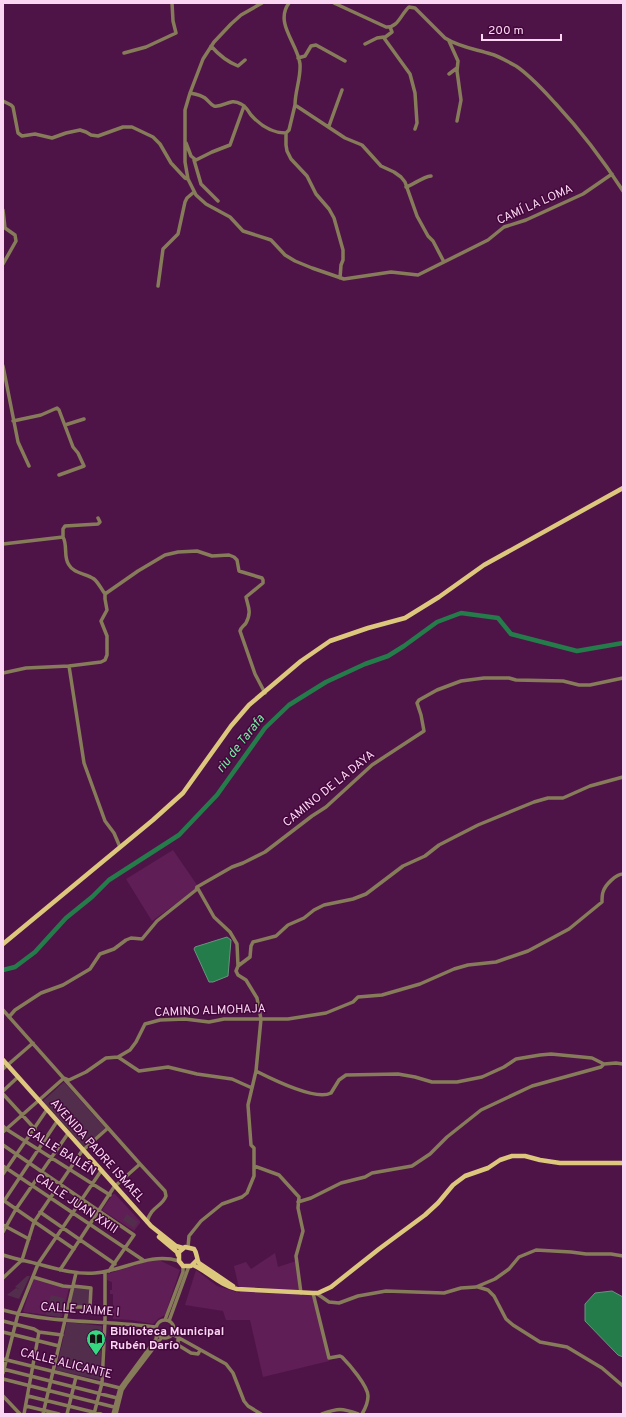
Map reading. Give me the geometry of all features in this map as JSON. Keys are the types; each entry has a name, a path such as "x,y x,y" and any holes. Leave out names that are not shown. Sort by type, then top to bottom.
{"main road":[{"path":"3,944 183,793 231,726 249,705 265,693 301,660 330,641 368,628 405,618 439,597 484,565 623,488"},
{"name":"AVENIDA PADRE ISMAEL","path":"5,1065 101,1171 150,1228 177,1252 177,1258"},
{"name":"AVENIDA PADRE ISMAEL","path":"38,1101 56,1123 83,1151"},
{"path":"237,1289 199,1263 196,1252 188,1247 183,1248 177,1258 183,1266 198,1267 230,1288 237,1289 301,1293 315,1293 331,1287 425,1215 438,1204 453,1185 465,1176 488,1168 500,1160 512,1156 525,1156 560,1163 623,1164"},
{"name":"AVENIDA PADRE ISMAEL","path":"115,1187 147,1222 176,1246 183,1248"},
{"path":"191,1266 197,1260"}],"street":[{"path":"124,54 146,47 176,33 173,21 172,3"},
{"name":"CAMÍ LA LOMA","path":"262,3 237,18 211,46 199,69 185,110 186,142 184,151 188,179 196,196 206,204 230,216 243,231 270,239 287,257 340,278 391,272 418,275 488,240 504,227 526,220 583,194 612,174"},
{"path":"289,3 284,10 283,19 298,58 300,69 295,105 289,130 286,133 287,151 290,159 307,176 316,194 329,209 334,218 343,250 340,278"},
{"path":"334,3 390,27 395,24 409,5 418,10 449,41 475,51 492,54 517,67 546,93 572,122 612,174 623,191"},
{"path":"365,44 377,38 384,37 392,32 390,27"},
{"path":"384,37 410,74 414,93 417,123 415,129"},
{"path":"449,41 457,57 461,94 461,106 457,121"},
{"path":"298,58 304,56 311,47 315,45 345,61"},
{"path":"211,46 234,65 238,66 245,60"},
{"path":"449,74 457,68"},
{"path":"328,126 342,90"},
{"path":"190,92 203,96 214,106 220,106 231,102 239,102 268,130 275,133 286,133"},
{"name":"CAMÍ LA LOMA","path":"3,101 13,107 18,133 22,136 35,134 52,138 80,130 91,135 98,136 127,126 135,128 157,140 171,163 185,178 188,179"},
{"path":"295,105 345,138 362,145 381,166 401,177 417,216 444,262"},
{"path":"194,160 230,145 244,106"},
{"name":"CAMÍ LA LOMA","path":"186,142 194,160 201,184 218,201"},
{"path":"406,187 425,177 431,176"},
{"path":"158,286 163,249 178,234 185,202 194,192"},
{"path":"3,210 4,228 15,235 16,240 3,265"},
{"path":"3,366 18,442 29,466"},
{"path":"13,421 41,415 57,408 59,410 73,447 78,453 84,466 59,476"},
{"path":"64,425 84,419"},
{"path":"3,673 26,668 69,666 102,662 106,658 107,636 101,621 107,610 105,594 94,579 78,572 67,563 66,545 63,537 63,529 65,526 98,524 100,522 98,518"},
{"path":"3,544 63,537"},
{"path":"105,594 122,584 138,571 165,555 178,552 197,551 212,556 229,555 234,557 237,560 239,571 262,578 264,581 246,597 249,610 246,623 241,628 240,634 249,653 255,674 265,693"},
{"path":"69,666 84,763 105,821 114,833 120,847"},
{"name":"CAMINO DE LA DAYA","path":"9,1017 15,1010 41,994 63,985 90,969 100,954 131,938 142,939 157,921 196,890 197,887 232,867 243,864 265,852 326,807 372,765 424,731 417,703 419,700 438,690 461,681 484,678 563,681 578,685 601,684 623,678"},
{"path":"238,966 250,957 252,942 276,936 288,925 304,918 314,910 324,905 353,899 366,894 403,866 425,856 439,844 478,825 534,802 548,798 563,798 590,786 623,777"},
{"name":"CAMINO ALMOHAJA","path":"64,1078 69,1080 86,1072 106,1058 118,1057 130,1050 145,1024 160,1020 185,1019 209,1022 224,1020 288,1019 326,1013 353,1002 358,997 382,995 420,984 454,969 468,965 496,962 528,950 569,929 602,902 603,892 606,886 620,874 623,874"},
{"path":"188,1247 189,1236 201,1221 222,1204 242,1197 247,1193 254,1176 254,1148 251,1145 248,1105 256,1071 261,1019 257,998 246,980 238,975 236,971 238,966 237,944 230,932 214,917 197,887"},
{"path":"3,1010 165,1191 166,1196 164,1200 153,1210 147,1222"},
{"path":"5,1065 33,1043"},
{"path":"256,1071 277,1082 293,1088 311,1093 325,1094 331,1093 340,1078 348,1074 398,1074 415,1076 432,1082 452,1082 477,1079 516,1060 551,1054 592,1058 604,1064 623,1064"},
{"path":"118,1057 139,1071 168,1067 191,1073 232,1079 252,1088"},
{"path":"298,1202 312,1198 341,1183 365,1177 372,1173 412,1166 430,1154 447,1137 481,1110 532,1086 601,1067 604,1064"},
{"path":"18,1078 3,1092 34,1129"},
{"path":"5,1131 64,1078"},
{"path":"3,1174 5,1167 26,1142 46,1111"},
{"path":"56,1123 3,1200 74,1249"},
{"name":"CALLE BAILÉN","path":"3,1126 5,1131 26,1142 110,1195"},
{"path":"3,1278 22,1260 34,1222 40,1212 83,1151 108,1128"},
{"path":"3,1232 4,1226 67,1135"},
{"path":"3,1145 134,1235 107,1272 102,1384 94,1413"},
{"path":"60,1270 115,1187 140,1164"},
{"path":"254,1166 279,1175 299,1197 298,1208 302,1231 296,1256 301,1293"},
{"name":"CALLE JUAN XXIII","path":"5,1167 137,1258 143,1260"},
{"path":"101,1171 38,1264 18,1314 3,1371 31,1376 117,1398"},
{"path":"40,1212 120,1268"},
{"path":"4,1226 29,1239"},
{"path":"478,1287 495,1279 508,1269 519,1257 536,1250 623,1256"},
{"path":"3,1260 5,1256 60,1270 89,1274 107,1272 143,1260 177,1258"},
{"path":"136,1263 137,1258"},
{"path":"167,1320 183,1272 183,1266"},
{"path":"167,1320 191,1266"},
{"path":"43,1412 76,1273"},
{"path":"32,1277 63,1286 91,1288 90,1307 68,1306"},
{"path":"315,1293 329,1302 339,1303 358,1296 386,1290 444,1293 461,1288 478,1287 488,1290 494,1296 506,1319 513,1325 540,1342 567,1347 602,1368 623,1386"},
{"path":"315,1293 329,1358 342,1357 365,1386 368,1398 362,1414"},
{"name":"CALLE JAIME I","path":"3,1310 18,1314 65,1320 156,1327"},
{"path":"113,1414 120,1388 156,1340 156,1327 159,1322 167,1320"},
{"path":"157,1333 162,1337 167,1337 172,1334 174,1327 167,1320"},
{"path":"3,1321 34,1328 39,1332 62,1335"},
{"path":"3,1332 59,1346"},
{"path":"24,1414 39,1332"},
{"path":"172,1334 226,1364 233,1374 244,1401 248,1406 261,1414"},
{"path":"116,1414 122,1390 162,1337"},
{"path":"178,1338 178,1345 191,1353 198,1354 200,1350"},
{"name":"CALLE ALICANTE","path":"5,1359 120,1388"},
{"path":"67,1414 76,1377"},
{"path":"3,1379 114,1407"},
{"path":"3,1396 20,1414"},
{"path":"28,1396 102,1414"},
{"path":"26,1406 43,1412 59,1414"},
{"path":"322,1414 338,1409 348,1410 358,1414"}],"shaded area":[{"path":"173,850 197,885 192,892 152,921 126,879"},
{"path":"227,937 231,940 228,976 213,982 209,982 194,949 195,947"},
{"path":"64,1082 105,1128 84,1147 43,1101"},
{"path":"113,1194 115,1194 140,1221 134,1231 102,1210"},
{"path":"127,1214 138,1222 134,1228 123,1220"},
{"path":"275,1253 278,1267 296,1261 300,1291 313,1295 329,1361 263,1377 250,1320 226,1320 223,1311 185,1305 196,1270 217,1286 240,1293 234,1266 246,1262 251,1269"},
{"path":"152,1260 161,1261 180,1270 165,1315 153,1324 131,1320 113,1319 113,1294 110,1294 110,1290 112,1290 112,1282 107,1280 107,1274"},
{"path":"27,1276 30,1276 19,1299 7,1295 16,1288 20,1289 15,1287"},
{"path":"34,1278 69,1288 62,1317 23,1311"},
{"path":"73,1286 91,1289 89,1306 69,1306"},
{"path":"612,1291 623,1297 623,1357 618,1355 585,1321 585,1304 595,1293"},
{"path":"51,1295 64,1298 60,1317 46,1315"},
{"path":"67,1322 102,1326 100,1380 56,1370"}],"waterway":[{"name":"riu de Tarafa","path":"3,970 15,967 35,952 66,918 92,897 109,880 179,835 217,795 265,728 289,705 326,682 365,664 388,656 437,622 461,613 498,618 511,634 577,651 623,643"}],"place":[{"name":"Biblioteca Municipal Rubén Darío","path":"96,1356"}]}
